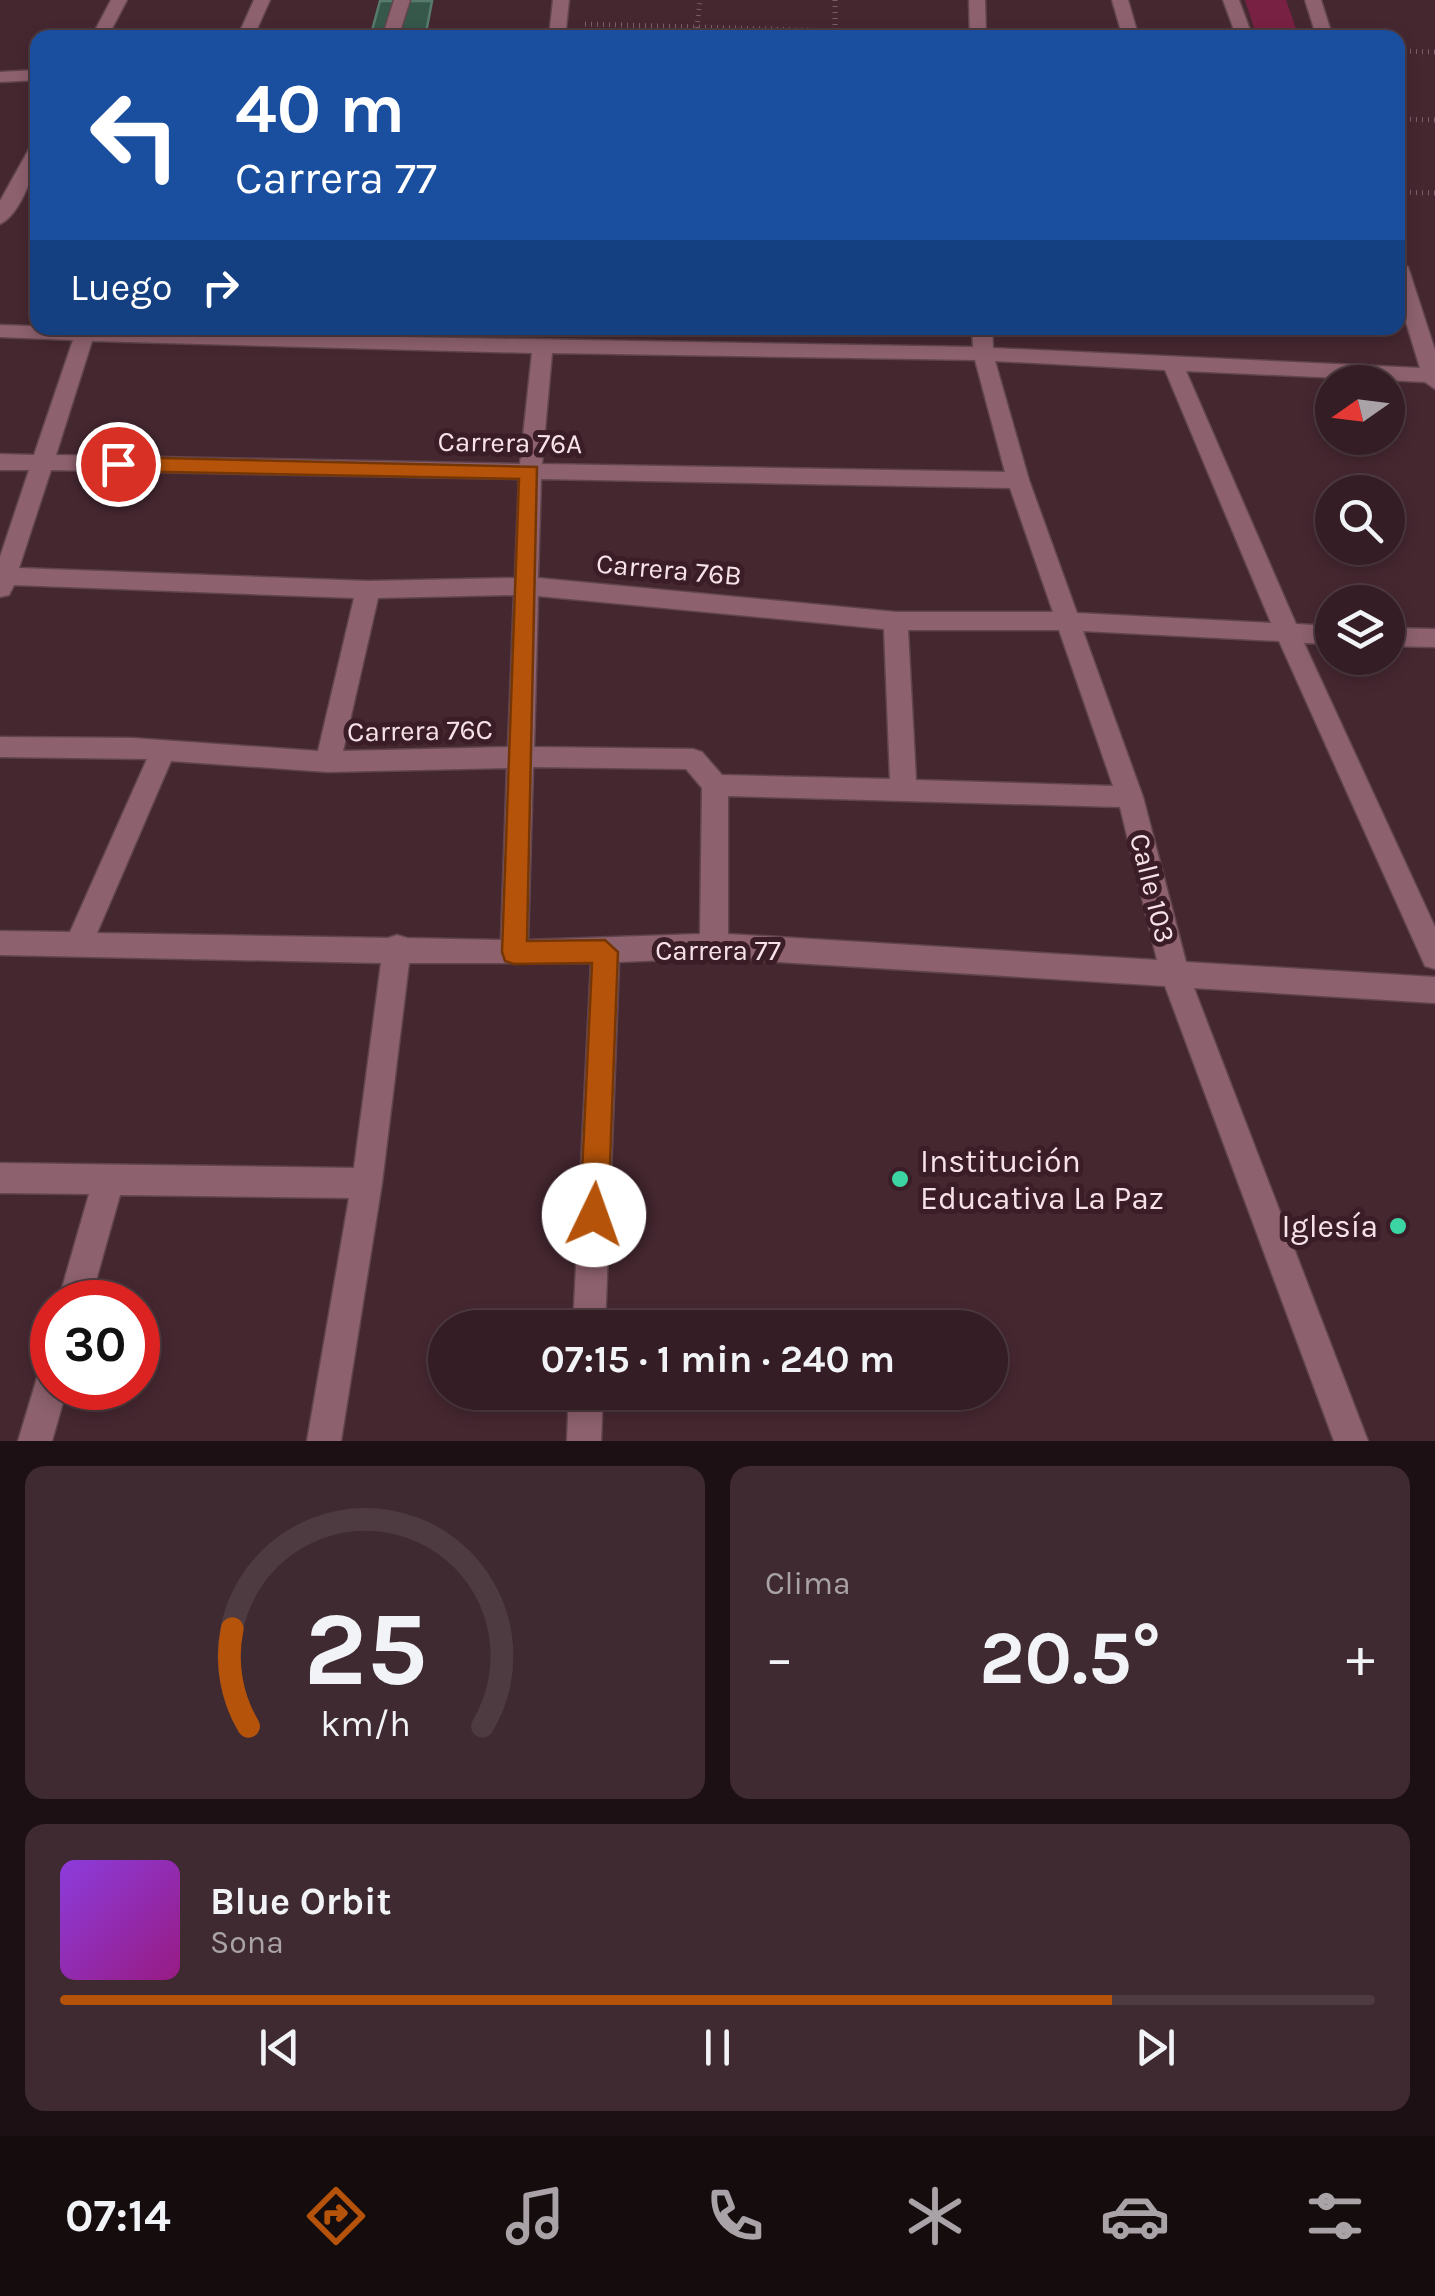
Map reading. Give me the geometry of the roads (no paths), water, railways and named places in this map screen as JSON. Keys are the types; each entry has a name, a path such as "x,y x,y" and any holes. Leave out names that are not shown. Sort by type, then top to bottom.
{"street":[{"path":"103,30 119,0"},
{"path":"249,30 262,0"},
{"path":"393,30 402,0"},
{"path":"558,30 560,0"},
{"path":"977,0 978,30"},
{"path":"1120,0 1128,30"},
{"path":"1231,0 1242,30"},
{"path":"1314,0 1323,30"},
{"path":"0,77 30,75"},
{"path":"0,218 30,164"},
{"path":"291,335 486,336 543,345 982,341 1173,364 1434,378 1405,288"},
{"path":"0,332 30,332"},
{"path":"2,581 84,335"},
{"name":"Calle 103","path":"982,341 1018,480 1130,797 1174,972 1351,1441"},
{"path":"514,952 524,757 530,472 543,345"},
{"path":"1173,364 1288,634 1435,957"},
{"name":"Carrera 76A","path":"0,462 1018,480"},
{"name":"Carrera 76B","path":"2,581 368,590 528,586 896,620 1066,621 1315,635"},
{"path":"328,762 368,590"},
{"path":"896,620 903,789"},
{"path":"1405,637 1435,638"},
{"name":"Carrera 76C","path":"0,747 163,751 328,762 524,757 693,759 715,785"},
{"path":"79,942 163,751"},
{"path":"714,946 715,785 1130,797"},
{"name":"Carrera 77","path":"0,943 514,952 714,946 1435,990"},
{"path":"324,1441 367,1183 397,947"},
{"path":"590,1310 605,952"},
{"path":"0,1178 367,1183"},
{"path":"80,1280 109,1180"},
{"path":"36,1441 44,1410"},
{"path":"584,1441 585,1410"}],"place":[{"name":"Institución Educativa La Paz","path":"900,1179"},
{"name":"Iglesía","path":"1398,1226"}]}
